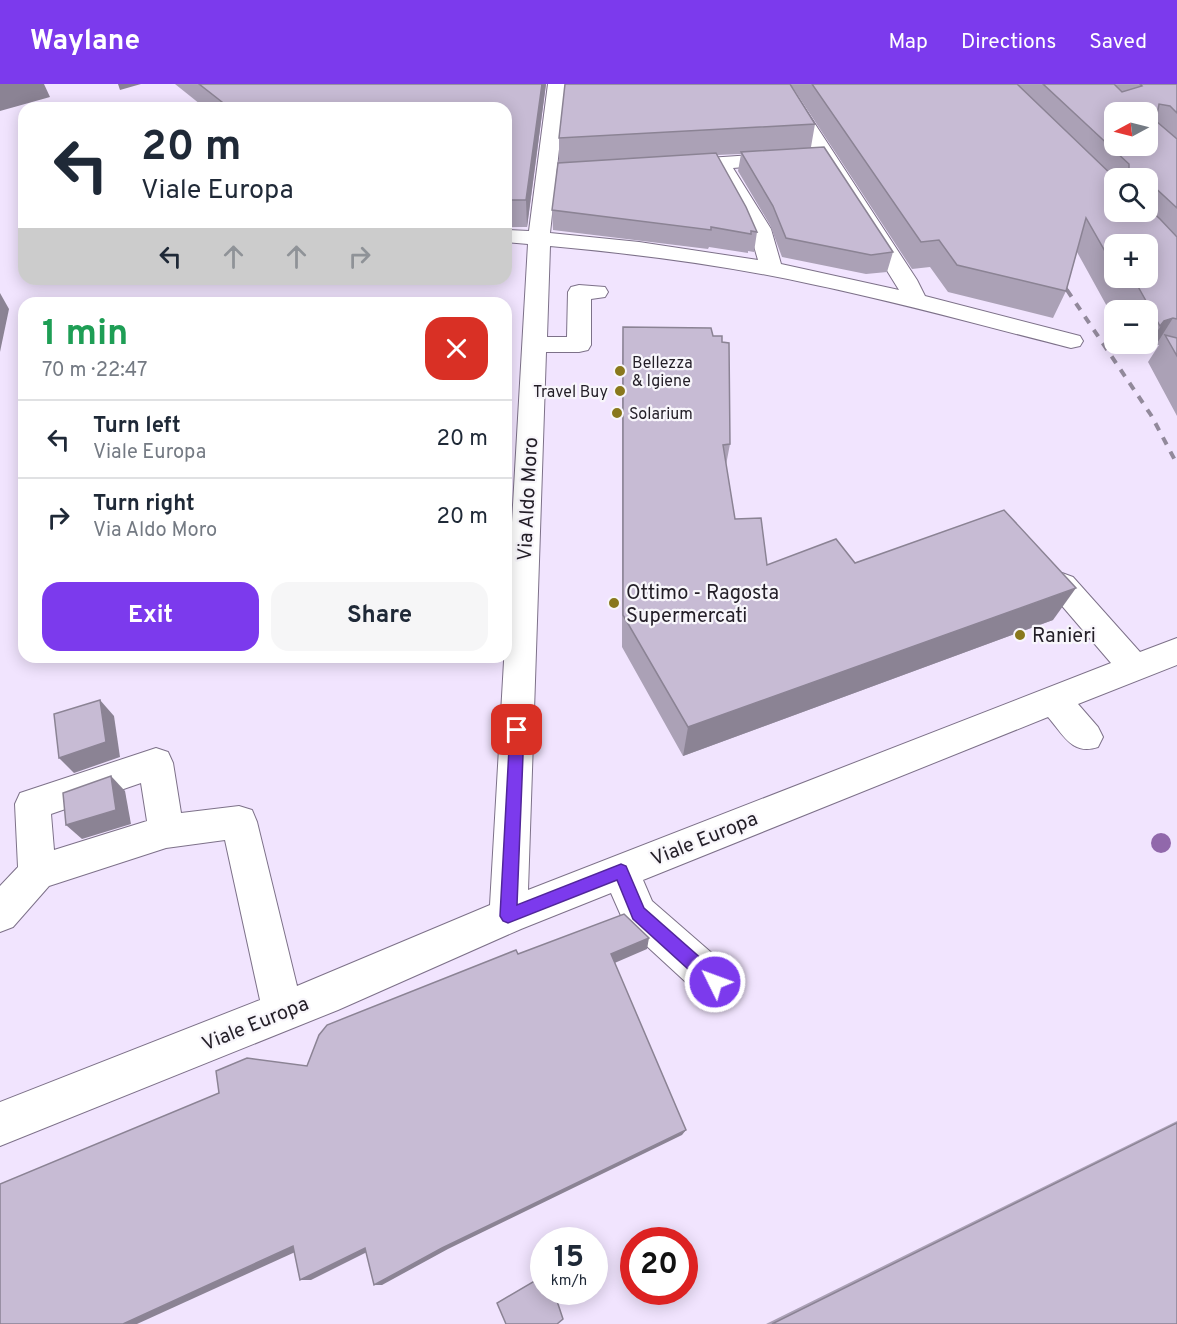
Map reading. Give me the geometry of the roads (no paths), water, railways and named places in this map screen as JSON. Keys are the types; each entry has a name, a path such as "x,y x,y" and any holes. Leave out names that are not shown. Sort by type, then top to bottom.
{"street":[{"name":"Via Aldo Moro","path":"508,916 539,238 559,173 557,84"},
{"path":"787,94 825,157 906,280 915,301"},
{"path":"664,167 825,157"},
{"path":"723,164 731,186 758,224 769,256 770,269"},
{"path":"512,236 603,245 770,269 915,301 1071,341"},
{"path":"535,344 579,345 581,318 579,292 597,292"},
{"path":"1062,585 1134,668"},
{"name":"Viale Europa","path":"0,1124 283,1012 508,916 1177,651"},
{"path":"1054,700 1086,737"},
{"path":"37,873 33,804 156,763 166,831"},
{"path":"0,914 37,873 166,831 238,822 283,1012"},
{"path":"621,871 639,914 715,982"}],"railway":[{"path":"1057,274 1068,291"},
{"path":"1067,290 1151,415 1177,464"}],"place":[{"name":"Bellezza & Igiene","path":"620,371"},
{"name":"Travel Buy","path":"620,391"},
{"name":"Solarium","path":"617,413"},
{"name":"Ottimo - Ragosta Supermercati","path":"614,603"},
{"name":"Ranieri","path":"1020,635"}]}
